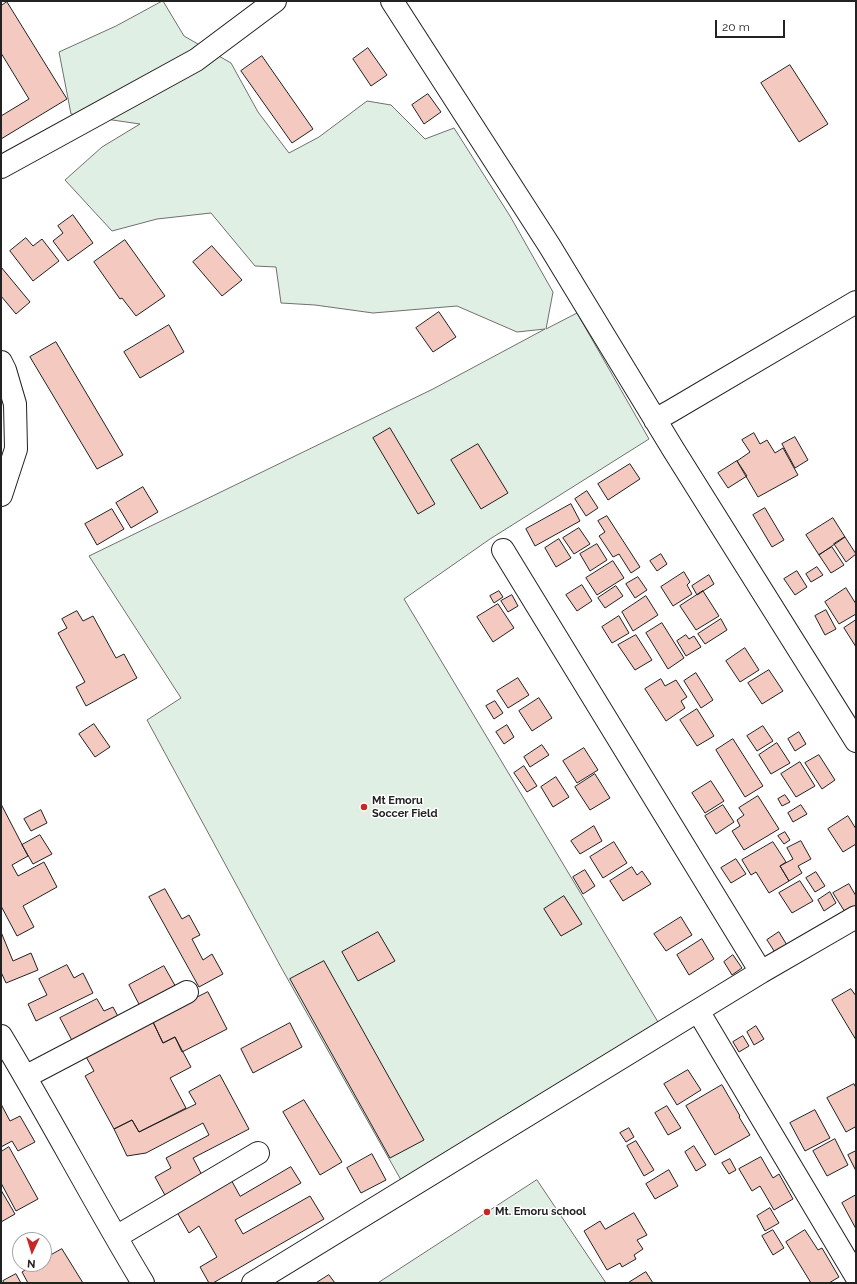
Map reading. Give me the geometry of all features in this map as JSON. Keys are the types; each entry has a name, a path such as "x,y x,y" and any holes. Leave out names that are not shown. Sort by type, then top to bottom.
{"street":[{"path":"1,167 196,60 275,1"},
{"path":"392,1 549,245 655,420 856,741"},
{"path":"655,420 678,408 856,302"},
{"path":"1,362 16,404 16,449 1,495"},
{"path":"503,550 761,972"},
{"path":"253,1283 761,972 856,917"},
{"path":"26,1077 187,992"},
{"path":"698,1011 856,1276"},
{"path":"1,1036 144,1283"},
{"path":"116,1237 258,1153"}],"green space":[{"path":"163,1 184,36 231,63 258,112 289,153 319,137 367,101 391,105 425,139 454,128 510,216 553,292 546,329 577,313 649,439 490,539 404,599 658,1022 401,1180 282,969 147,720 181,698 89,556 433,389 545,329 517,332 457,306 373,313 315,305 281,303 276,267 255,266 211,213 157,219 112,231 65,180 102,147 140,124 71,114 59,52 116,26"},
{"path":"537,1180 606,1283 378,1283"}],"building":[{"path":"7,2 67,99 1,139 1,116 29,99 1,53 1,6"},
{"path":"368,48 387,75 371,86 353,59"},
{"path":"262,56 313,129 292,143 241,71"},
{"path":"790,65 828,124 799,142 761,83"},
{"path":"428,94 441,112 424,124 412,105"},
{"path":"73,215 93,243 68,261 53,241 63,233 58,226"},
{"path":"26,238 33,246 42,239 59,261 33,281 10,251"},
{"path":"125,240 165,296 136,316 122,298 120,299 94,262"},
{"path":"212,246 242,280 222,296 193,262"},
{"path":"1,267 30,302 16,314 1,296"},
{"path":"439,312 456,337 433,352 416,328"},
{"path":"169,325 184,352 140,378 124,352"},
{"path":"56,342 123,455 97,469 30,357"},
{"path":"390,428 435,504 418,514 373,438"},
{"path":"754,433 760,444 767,440 775,453 783,448 798,475 758,497 737,461 750,452 742,440"},
{"path":"795,437 808,460 795,468 782,444"},
{"path":"478,444 508,493 481,509 451,460"},
{"path":"737,461 747,476 728,488 718,473"},
{"path":"630,464 640,479 608,500 598,484"},
{"path":"143,487 158,512 131,528 116,503"},
{"path":"587,491 598,508 586,516 575,499"},
{"path":"571,504 580,521 535,546 526,529"},
{"path":"765,508 784,540 772,547 753,515"},
{"path":"112,509 124,529 97,545 85,524"},
{"path":"607,516 640,567 631,573 619,554 613,557 599,536 605,532 598,521"},
{"path":"833,518 845,537 819,555 806,535"},
{"path":"579,528 590,544 574,554 563,538"},
{"path":"845,537 856,554 846,562 834,544"},
{"path":"559,539 571,558 556,567 545,548"},
{"path":"597,544 607,560 590,571 580,554"},
{"path":"832,547 844,565 831,573 819,555"},
{"path":"661,554 667,564 657,571 650,561"},
{"path":"613,561 624,578 597,595 586,578"},
{"path":"817,567 823,575 811,582 806,574"},
{"path":"797,571 807,587 795,595 784,579"},
{"path":"684,572 690,582 687,585 692,594 673,606 661,587"},
{"path":"709,575 714,584 697,595 692,586"},
{"path":"638,577 647,590 635,598 626,584"},
{"path":"582,585 592,601 577,611 566,595"},
{"path":"616,586 623,596 605,608 598,598"},
{"path":"846,588 856,604 856,614 839,624 825,602"},
{"path":"499,591 503,597 494,603 490,596"},
{"path":"703,591 719,616 696,630 680,606"},
{"path":"512,595 518,606 508,612 501,601"},
{"path":"646,596 658,615 633,631 622,612"},
{"path":"498,604 514,628 493,642 477,617"},
{"path":"826,610 836,629 825,635 815,616"},
{"path":"77,611 83,621 93,616 116,658 124,654 137,678 86,706 76,687 85,682 58,633 67,628 62,619"},
{"path":"619,616 629,633 612,643 602,627"},
{"path":"721,619 727,630 705,644 698,634"},
{"path":"856,620 856,647 844,628"},
{"path":"662,623 684,658 668,669 646,633"},
{"path":"636,635 652,660 635,670 618,645"},
{"path":"686,635 689,639 694,636 701,647 686,656 677,641"},
{"path":"745,648 759,670 740,682 726,661"},
{"path":"769,670 783,691 762,704 748,683"},
{"path":"696,673 713,700 701,708 684,681"},
{"path":"518,678 529,695 508,708 497,691"},
{"path":"661,679 665,686 676,680 687,697 681,701 685,708 666,721 645,689"},
{"path":"539,698 552,718 532,731 519,711"},
{"path":"495,701 503,713 494,719 486,706"},
{"path":"697,709 714,736 697,746 680,720"},
{"path":"94,724 110,747 95,757 79,734"},
{"path":"507,725 514,737 504,744 496,732"},
{"path":"763,726 773,741 757,751 747,736"},
{"path":"799,732 806,744 795,751 788,739"},
{"path":"733,739 763,786 745,797 716,750"},
{"path":"777,743 790,763 771,774 759,755"},
{"path":"542,745 549,755 530,767 524,757"},
{"path":"584,748 598,770 577,783 563,761"},
{"path":"819,755 835,780 822,789 805,763"},
{"path":"800,762 815,786 796,797 781,774"},
{"path":"524,766 537,786 527,792 514,773"},
{"path":"595,774 610,798 590,810 575,787"},
{"path":"556,777 569,797 553,807 541,787"},
{"path":"711,781 724,801 705,813 692,793"},
{"path":"785,795 790,802 782,806 778,799"},
{"path":"758,796 779,829 744,850 732,831 740,826 737,820 744,815 739,808"},
{"path":"1,804 28,856 12,865 18,876 44,862 57,887 23,906 34,927 17,936 1,906"},
{"path":"723,805 734,822 716,834 705,816"},
{"path":"801,805 807,814 793,822 788,813"},
{"path":"41,810 47,823 31,831 24,819"},
{"path":"848,816 856,829 856,844 843,852 828,829"},
{"path":"594,826 602,841 580,854 571,841"},
{"path":"785,832 790,840 784,844 778,836"},
{"path":"40,835 52,854 33,864 22,845"},
{"path":"801,841 811,859 798,866 802,873 789,881 780,866 793,859 787,848"},
{"path":"614,842 627,863 603,878 590,857"},
{"path":"773,842 786,862 780,866 789,881 769,893 756,872 751,875 742,860"},
{"path":"736,859 746,874 731,883 721,868"},
{"path":"632,867 637,875 642,871 651,884 623,901 610,881"},
{"path":"585,870 595,886 583,894 573,877"},
{"path":"816,872 825,886 815,892 806,878"},
{"path":"800,881 813,901 792,913 779,893"},
{"path":"849,884 856,896 856,906 845,912 833,893"},
{"path":"165,889 182,919 189,915 200,935 192,939 203,960 212,954 223,974 199,987 149,897"},
{"path":"830,892 836,903 824,911 818,900"},
{"path":"564,896 582,924 561,936 544,909"},
{"path":"681,917 692,935 666,951 654,934"},
{"path":"1,932 13,961 31,953 38,970 6,983 1,972"},
{"path":"378,932 395,961 358,981 342,952"},
{"path":"779,932 790,950 778,957 767,940"},
{"path":"702,939 714,959 689,975 677,955"},
{"path":"733,955 742,968 732,975 724,962"},
{"path":"324,961 424,1140 390,1158 290,979"},
{"path":"67,965 74,978 83,973 93,993 36,1021 28,1004 47,995 39,979"},
{"path":"164,966 177,989 141,1008 129,985"},
{"path":"851,989 856,996 856,1040 832,1000"},
{"path":"208,992 227,1029 182,1052 175,1037 163,1043 152,1020"},
{"path":"97,999 104,1011 113,1007 122,1024 76,1048 60,1018"},
{"path":"152,1020 163,1043 175,1037 191,1067 170,1078 186,1108 139,1132 132,1120 114,1129 85,1076 94,1071 85,1055"},
{"path":"290,1023 302,1047 253,1073 241,1049"},
{"path":"756,1026 764,1039 754,1045 747,1032"},
{"path":"743,1036 749,1046 739,1052 733,1042"},
{"path":"688,1070 701,1090 677,1105 664,1084"},
{"path":"220,1075 249,1129 193,1158 203,1177 166,1197 155,1177 171,1168 166,1158 209,1135 203,1123 146,1153 127,1156 114,1129 132,1120 139,1132 196,1104 189,1092"},
{"path":"854,1084 856,1088 856,1129 855,1127 846,1132 827,1098"},
{"path":"722,1085 750,1135 715,1155 686,1106"},
{"path":"304,1100 342,1162 320,1175 283,1112"},
{"path":"1,1104 10,1121 20,1116 35,1142 18,1151 12,1141 1,1147"},
{"path":"667,1106 681,1128 668,1135 655,1113"},
{"path":"815,1110 830,1138 805,1151 790,1123"},
{"path":"629,1128 634,1137 626,1142 620,1133"},
{"path":"835,1139 848,1165 827,1176 813,1151"},
{"path":"636,1141 654,1170 644,1176 627,1146"},
{"path":"694,1146 706,1165 696,1171 685,1152"},
{"path":"9,1147 38,1199 16,1211 1,1183 1,1152"},
{"path":"856,1151 856,1171 848,1155"},
{"path":"372,1154 386,1180 361,1193 347,1168"},
{"path":"761,1157 773,1178 779,1174 793,1199 774,1210 760,1186 752,1191 739,1169"},
{"path":"730,1159 736,1170 729,1174 722,1163"},
{"path":"291,1167 301,1183 235,1220 243,1234 310,1196 324,1219 213,1283 209,1283 200,1267 217,1257 199,1226 189,1233 174,1207 229,1176 240,1196"},
{"path":"669,1170 678,1186 655,1199 646,1184"},
{"path":"1,1190 15,1214 1,1222"},
{"path":"856,1195 856,1229 842,1203"},
{"path":"770,1208 779,1223 765,1231 757,1216"},
{"path":"634,1213 647,1235 637,1240 643,1249 634,1255 636,1259 622,1267 620,1263 607,1270 584,1231 600,1221 605,1229"},
{"path":"773,1230 784,1248 773,1255 762,1236"},
{"path":"805,1230 818,1250 822,1248 839,1277 829,1283 811,1283 786,1242"},
{"path":"62,1249 83,1283 28,1283 22,1272 52,1272 52,1255"},
{"path":"646,1272 653,1283 628,1283"},
{"path":"16,1274 21,1283 4,1283 3,1281"},
{"path":"329,1275 335,1283 316,1283"}],"place":[{"name":"Mt Emoru Soccer Field","path":"364,807"},
{"name":"Mt. Emoru school","path":"487,1212"}]}
